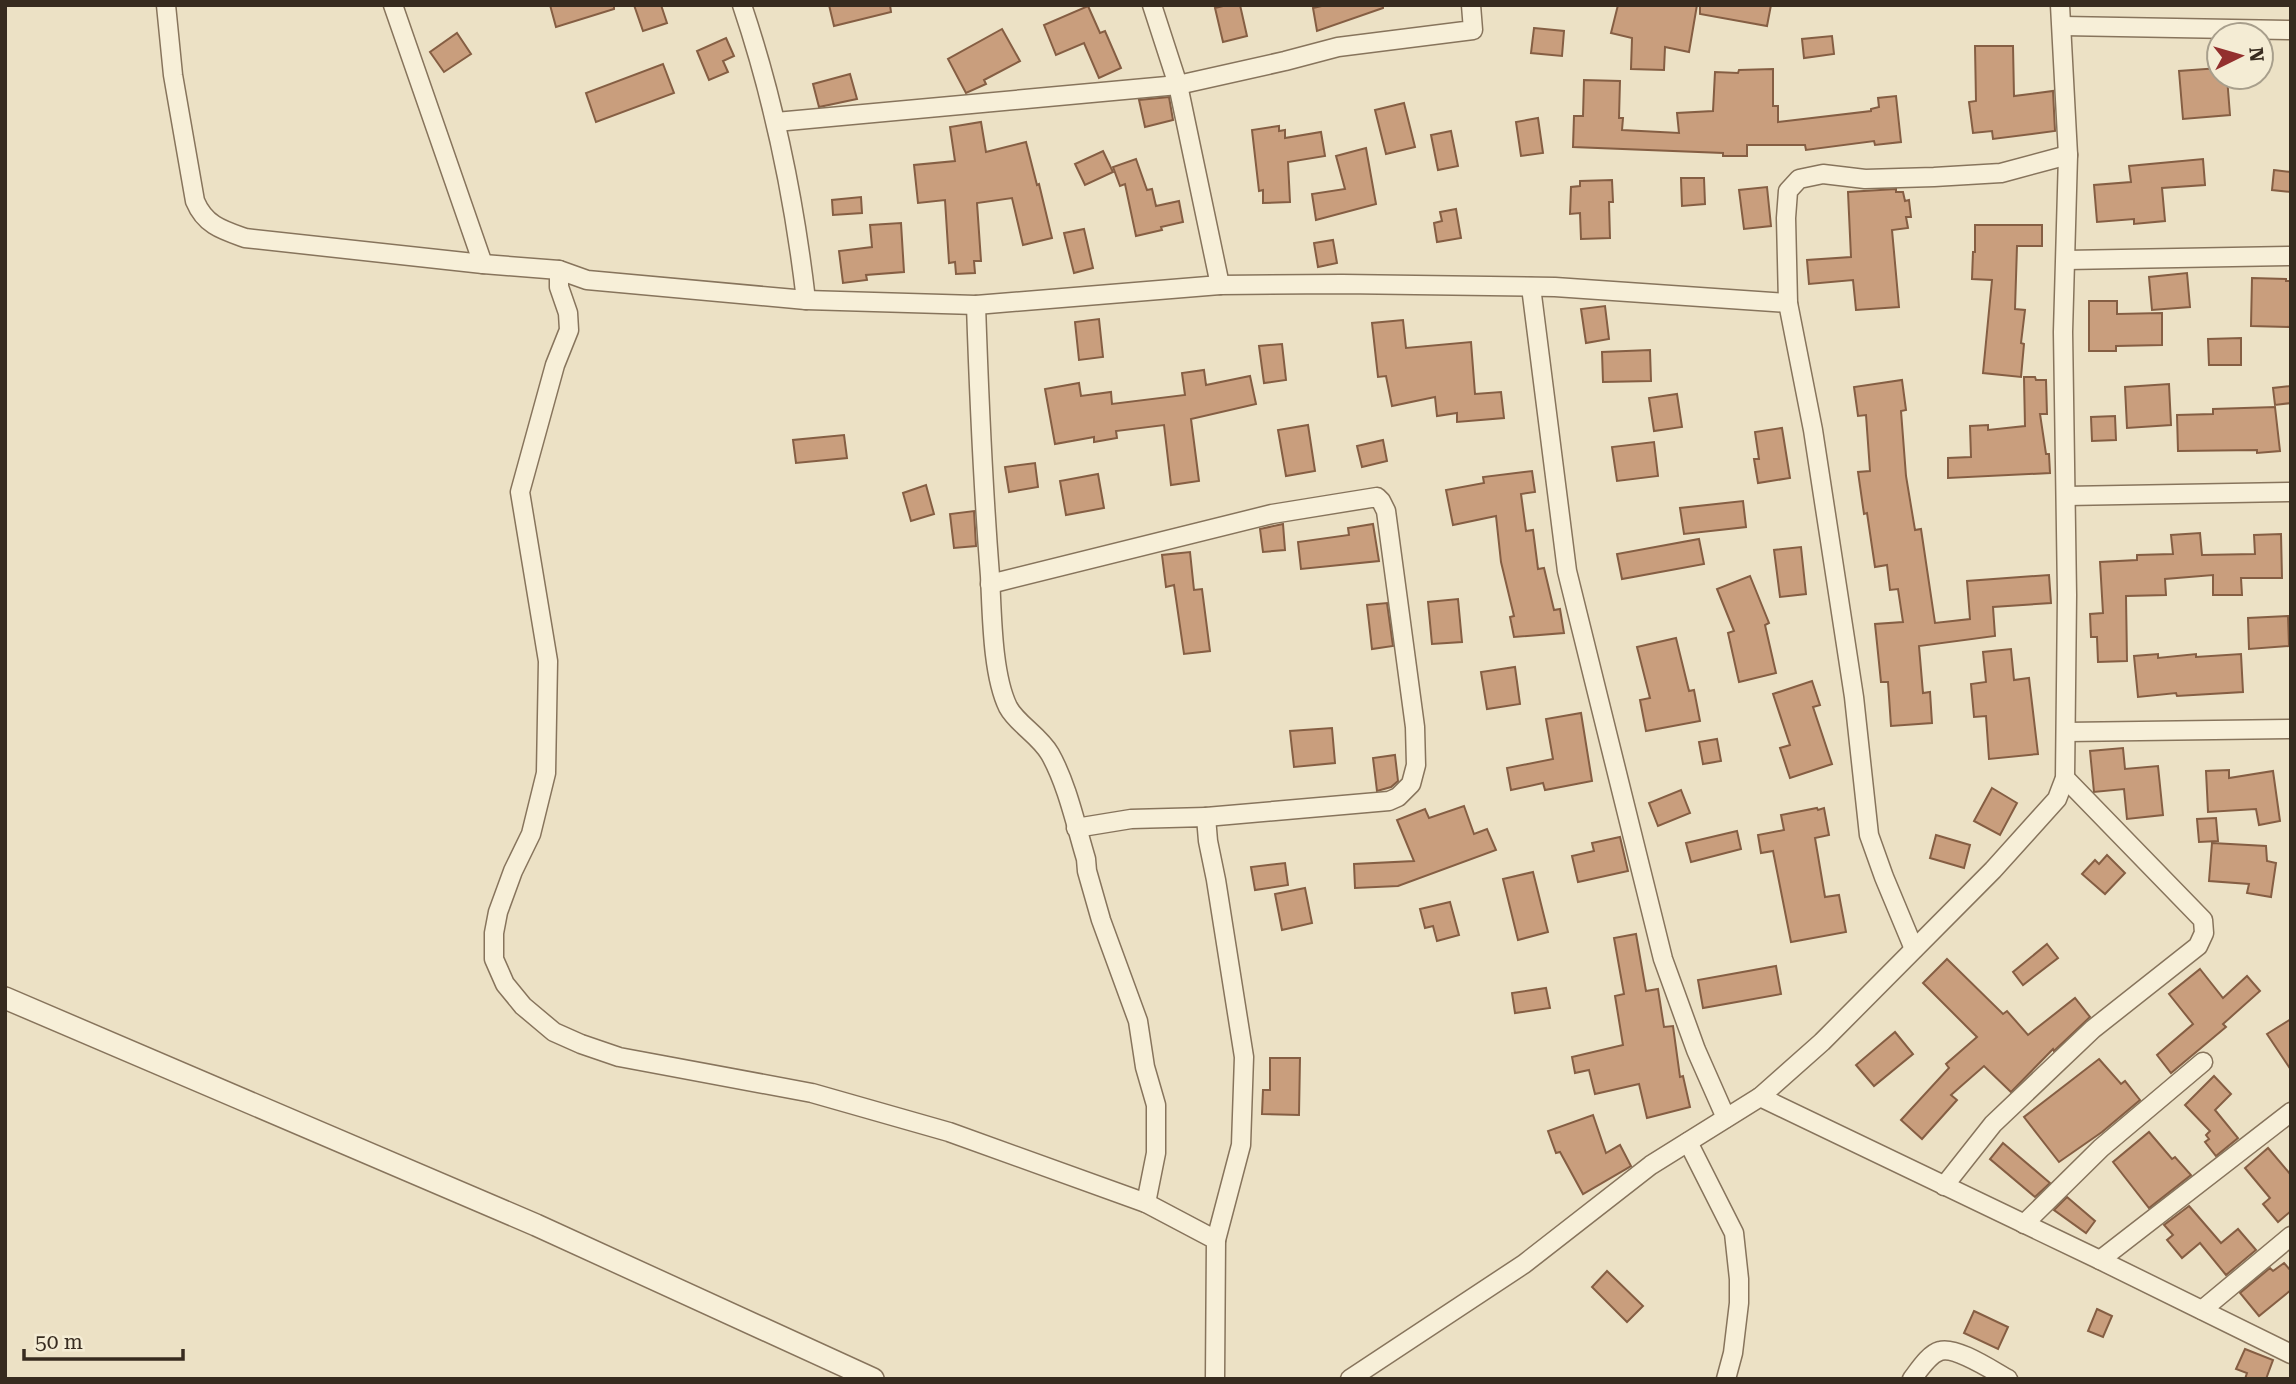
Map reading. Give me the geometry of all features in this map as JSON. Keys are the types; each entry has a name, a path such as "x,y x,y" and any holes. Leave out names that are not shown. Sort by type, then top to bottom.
{"street":[{"path":"166,5 173,75 195,201 200,214 215,228 245,238 559,270 587,280 806,300 976,305 1220,285 1342,284 1531,287 1788,303"},
{"path":"393,5 483,264"},
{"path":"742,5 762,65 776,122 796,220 806,300"},
{"path":"1152,5 1178,85 1220,285"},
{"path":"776,122 1178,85 1338,47 1473,30 1471,5"},
{"path":"1350,1379 1524,1264 1651,1165 1760,1097 1822,1042 2046,814 2057,799 2065,778 2066,732 2063,332 2068,155 2060,5"},
{"path":"2063,26 2291,30"},
{"path":"1914,949 1870,835 1854,697 1812,430 1788,303 1788,191 1799,179 1823,174 1865,179 2001,173 2068,155"},
{"path":"2066,260 2291,256"},
{"path":"559,270 559,287 568,313 569,330 555,365 520,492 548,661 546,774 531,834 513,871 498,912 494,933 494,959 505,984 523,1006 554,1032 581,1044 619,1056 813,1093 949,1132 1146,1203 1216,1240"},
{"path":"1531,287 1567,570 1663,960 1696,1050 1726,1118"},
{"path":"976,305 981,450 999,674 1008,707 1051,755 1076,828 1101,920 1138,1021 1145,1067 1156,1105 1156,1153 1146,1203"},
{"path":"2066,496 2291,492"},
{"path":"990,584 1272,513 1377,497 1386,511 1415,727 1416,765 1411,784 1398,797 1389,801 1206,817 1131,819 1076,828"},
{"path":"2066,732 2291,729"},
{"path":"1944,1186 1993,1124 2093,1029 2198,946 2204,933 2203,920 2065,778"},
{"path":"1206,817 1244,1057 1241,1145 1216,1240 1215,1379"},
{"path":"5,998 537,1225 873,1379"},
{"path":"2024,1224 2101,1149 2203,1062"},
{"path":"1760,1097 2291,1354"},
{"path":"2100,1260 2291,1112"},
{"path":"1688,1142 1734,1233 1739,1303 1733,1353 1726,1379"},
{"path":"2202,1310 2291,1236"},
{"path":"1912,1379 1934,1354 1942,1350 1954,1351 2008,1379"}],"building":[{"path":"550,5 614,5 614,9 556,27"},
{"path":"634,5 661,5 667,23 643,31"},
{"path":"829,5 890,5 891,12 834,26"},
{"path":"1240,5 1247,36 1223,42 1215,8"},
{"path":"1326,5 1383,5 1383,8 1317,31 1313,8"},
{"path":"1618,5 1697,5 1689,52 1665,47 1664,70 1631,69 1632,38 1611,33"},
{"path":"1700,5 1771,5 1767,26 1700,14"},
{"path":"1088,6 1100,33 1105,31 1121,68 1099,78 1084,43 1056,55 1044,25"},
{"path":"1534,28 1564,31 1562,56 1531,53"},
{"path":"1002,29 1020,61 984,80 986,84 966,93 948,59"},
{"path":"457,33 471,54 444,72 430,52"},
{"path":"1832,36 1834,54 1804,58 1802,39"},
{"path":"726,38 734,56 723,61 728,72 709,80 697,51"},
{"path":"1975,46 2013,46 2014,96 2053,91 2055,131 1993,139 1992,131 1973,133 1969,102 1976,101"},
{"path":"663,64 674,93 596,122 586,93"},
{"path":"1773,69 1773,106 1778,106 1778,122 1871,111 1879,107 1878,98 1896,96 1901,142 1875,145 1874,141 1806,150 1805,145 1747,145 1747,156 1573,147 1574,116 1583,116 1584,80 1620,81 1619,118 1623,118 1622,130 1679,133 1677,113 1713,111 1715,72 1738,73 1739,70"},
{"path":"2205,69 2205,91 2228,91 2230,115 2183,119 2179,71"},
{"path":"850,74 857,99 819,107 813,84"},
{"path":"1169,97 1173,120 1145,127 1139,100"},
{"path":"1404,103 1415,147 1386,154 1375,110"},
{"path":"1538,118 1543,153 1521,156 1516,122"},
{"path":"981,122 986,152 1026,142 1052,238 1023,245 1012,198 977,203 981,261 974,261 975,273 956,274 955,262 949,263 945,200 918,203 914,165 955,161 950,127"},
{"path":"1279,126 1279,131 1285,130 1285,138 1321,132 1325,156 1288,162 1290,202 1263,203 1263,190 1259,191 1252,130"},
{"path":"1451,131 1458,166 1438,170 1431,135"},
{"path":"1366,148 1376,204 1316,220 1312,194 1345,189 1336,156"},
{"path":"1103,151 1113,172 1085,185 1075,164"},
{"path":"1136,159 1147,190 1152,189 1156,206 1179,201 1183,222 1136,236 1125,184 1120,186 1113,167"},
{"path":"2203,159 2205,185 2162,188 2165,221 2134,224 2134,219 2097,222 2094,185 2131,182 2129,166"},
{"path":"2274,170 2291,172 2291,192 2272,190"},
{"path":"1681,178 1704,178 1705,204 1682,206"},
{"path":"1612,180 1613,202 1609,202 1610,238 1581,239 1580,213 1570,214 1571,187 1580,186 1580,181"},
{"path":"1767,187 1771,226 1744,229 1739,190"},
{"path":"1896,189 1896,192 1903,192 1905,201 1909,200 1911,217 1906,217 1908,228 1892,230 1899,307 1856,310 1853,280 1809,284 1807,260 1851,257 1848,192"},
{"path":"861,197 862,213 833,215 832,200"},
{"path":"1456,209 1461,238 1437,242 1434,223 1442,221 1440,212"},
{"path":"901,223 904,272 866,275 867,280 843,283 839,251 872,247 870,225"},
{"path":"1975,225 2042,225 2042,246 2017,246 2015,309 2025,310 2021,377 1983,373 1992,280 1972,279"},
{"path":"1084,229 1093,268 1074,273 1064,233"},
{"path":"1333,240 1337,263 1318,267 1314,243"},
{"path":"2187,273 2190,307 2152,310 2149,277"},
{"path":"2252,278 2291,281 2291,327 2251,326"},
{"path":"2089,301 2117,301 2117,314 2162,313 2162,345 2116,346 2116,351 2089,351"},
{"path":"1605,306 1609,339 1586,343 1581,309"},
{"path":"1099,319 1103,357 1079,360 1075,322"},
{"path":"1403,320 1406,348 1471,342 1475,394 1501,392 1504,418 1457,422 1457,413 1437,416 1435,397 1392,406 1386,376 1378,377 1372,323"},
{"path":"2241,338 2241,365 2209,365 2208,339"},
{"path":"1282,344 1286,380 1264,383 1259,346"},
{"path":"1650,350 1651,381 1603,382 1602,352"},
{"path":"1204,370 1206,385 1250,376 1256,404 1191,419 1199,481 1171,485 1164,425 1116,431 1117,438 1094,442 1094,437 1055,444 1045,389 1079,383 1081,396 1111,392 1112,404 1185,395 1182,373"},
{"path":"2024,377 2046,380 2047,414 2040,414 2046,454 2049,454 2050,473 1948,478 1948,458 1971,457 1970,426 1988,425 1988,430 2025,426"},
{"path":"1902,380 1906,410 1901,411 1906,476 1915,530 1921,529 1935,623 1970,619 1967,581 2049,575 2051,603 1993,607 1995,636 1919,646 1923,693 1930,692 1932,723 1891,726 1888,682 1881,682 1875,624 1903,622 1898,589 1890,590 1887,565 1875,567 1858,472 1870,471 1866,415 1858,416 1854,387"},
{"path":"2169,384 2171,425 2127,428 2125,387"},
{"path":"2291,386 2291,403 2275,405 2273,388"},
{"path":"1677,394 1682,427 1654,431 1649,398"},
{"path":"2275,407 2280,451 2178,451 2177,415 2213,414 2213,409"},
{"path":"2115,416 2116,440 2092,441 2091,417"},
{"path":"1308,425 1315,471 1286,476 1278,430"},
{"path":"1782,428 1790,478 1758,483 1754,459 1759,459 1755,432"},
{"path":"844,435 847,458 796,463 793,440"},
{"path":"1383,440 1387,461 1362,467 1357,446"},
{"path":"1654,442 1658,476 1617,481 1612,447"},
{"path":"1035,463 1038,487 1009,492 1005,467"},
{"path":"1532,471 1535,492 1521,494 1526,531 1533,530 1538,569 1544,568 1554,610 1560,609 1564,633 1514,637 1510,617 1514,616 1501,562 1496,516 1453,525 1446,490 1484,483 1483,477"},
{"path":"1098,474 1104,508 1066,515 1060,481"},
{"path":"926,485 934,514 911,521 903,493"},
{"path":"1743,501 1746,527 1684,534 1680,508"},
{"path":"974,511 976,546 954,548 950,514"},
{"path":"1283,524 1285,550 1263,552 1260,529"},
{"path":"1373,524 1379,561 1301,569 1298,542 1349,535 1348,528"},
{"path":"2200,533 2202,555 2255,554 2254,535 2281,534 2282,578 2241,578 2242,595 2213,595 2213,575 2165,579 2166,595 2126,596 2127,661 2098,662 2097,637 2091,637 2090,614 2103,613 2100,562 2137,560 2137,555 2173,554 2171,535"},
{"path":"1699,539 1704,564 1622,579 1617,554"},
{"path":"1801,547 1806,594 1780,597 1774,550"},
{"path":"1190,552 1194,590 1202,589 1210,651 1184,654 1174,585 1166,587 1162,555"},
{"path":"1750,576 1769,623 1765,625 1776,673 1739,682 1728,633 1734,631 1717,589"},
{"path":"1458,599 1462,642 1432,644 1428,602"},
{"path":"1387,603 1393,646 1372,649 1367,605"},
{"path":"2288,616 2289,646 2249,649 2248,618"},
{"path":"1676,638 1689,691 1694,690 1700,721 1646,731 1640,700 1650,698 1637,647"},
{"path":"2011,649 2014,680 2029,678 2038,754 1989,759 1986,716 1974,717 1971,684 1986,682 1983,652"},
{"path":"2158,654 2158,658 2196,654 2196,657 2241,654 2243,692 2177,696 2176,693 2138,697 2134,656"},
{"path":"1515,667 1520,704 1487,709 1481,672"},
{"path":"1812,681 1820,705 1813,707 1832,764 1790,778 1780,748 1790,745 1773,694"},
{"path":"1581,713 1592,781 1545,790 1543,783 1511,790 1507,768 1553,759 1546,719"},
{"path":"1332,728 1335,763 1294,767 1290,731"},
{"path":"1717,739 1721,761 1703,764 1699,742"},
{"path":"2123,748 2125,769 2158,766 2163,815 2127,819 2124,789 2094,792 2090,751"},
{"path":"1395,755 1398,781 1391,787 1377,791 1373,758"},
{"path":"2229,770 2229,778 2273,771 2280,821 2259,825 2256,809 2208,812 2206,771"},
{"path":"1992,788 2017,803 2000,835 1974,821"},
{"path":"1681,790 1690,813 1658,826 1649,803"},
{"path":"1464,806 1474,834 1487,829 1496,850 1398,886 1355,888 1354,864 1414,861 1397,820 1425,809 1429,818"},
{"path":"1824,808 1829,835 1815,838 1825,897 1839,895 1846,932 1791,942 1773,851 1761,853 1758,835 1784,830 1781,815"},
{"path":"2216,818 2218,841 2199,842 2197,819"},
{"path":"1737,831 1741,849 1691,862 1686,843"},
{"path":"1936,835 1970,845 1964,868 1930,858"},
{"path":"1620,837 1628,871 1578,882 1572,856 1594,851 1592,843"},
{"path":"2212,843 2266,846 2267,861 2276,863 2271,897 2247,893 2249,884 2209,881"},
{"path":"2107,855 2125,873 2105,894 2082,874 2095,860 2099,864"},
{"path":"1285,863 1288,885 1255,890 1251,867"},
{"path":"1533,872 1548,932 1518,940 1503,879"},
{"path":"1305,888 1312,923 1282,930 1275,894"},
{"path":"1450,902 1459,935 1437,941 1433,926 1425,928 1420,909"},
{"path":"1636,934 1646,991 1658,989 1664,1027 1673,1026 1680,1077 1683,1076 1690,1107 1647,1118 1639,1084 1595,1094 1589,1070 1575,1073 1572,1057 1623,1045 1615,996 1624,994 1614,938"},
{"path":"2047,944 2058,958 2023,985 2013,972"},
{"path":"1947,959 2003,1014 2007,1011 2028,1035 2075,998 2090,1017 2054,1051 2053,1049 2011,1092 1984,1066 1951,1095 1957,1100 1922,1139 1901,1120 1949,1068 1946,1064 1977,1037 1923,983"},
{"path":"1776,966 1781,994 1703,1008 1698,980"},
{"path":"2200,969 2223,998 2247,976 2260,991 2223,1024 2226,1027 2171,1073 2157,1055 2193,1024 2169,994"},
{"path":"1546,988 1550,1008 1515,1013 1512,993"},
{"path":"2291,1019 2291,1070 2267,1034"},
{"path":"1895,1032 1913,1054 1874,1086 1856,1065"},
{"path":"1270,1058 1300,1058 1299,1115 1262,1114 1263,1090 1270,1090"},
{"path":"2099,1059 2121,1084 2125,1081 2140,1100 2102,1132 2059,1162 2024,1117"},
{"path":"2214,1076 2231,1094 2215,1110 2238,1138 2216,1156 2205,1142 2209,1139 2206,1135 2210,1131 2185,1105"},
{"path":"1593,1115 1606,1153 1620,1145 1631,1166 1583,1194 1560,1152 1556,1153 1548,1131"},
{"path":"2149,1132 2172,1159 2175,1157 2191,1175 2149,1208 2113,1162"},
{"path":"2003,1143 2050,1183 2035,1197 1990,1159"},
{"path":"2268,1148 2291,1175 2291,1211 2278,1222 2263,1204 2270,1198 2245,1168"},
{"path":"2067,1197 2095,1221 2086,1233 2054,1210"},
{"path":"2189,1206 2221,1243 2238,1229 2256,1250 2226,1275 2200,1243 2182,1258 2167,1240 2173,1235 2164,1225"},
{"path":"2284,1263 2291,1271 2291,1290 2259,1316 2240,1293 2270,1268 2273,1271"},
{"path":"1607,1271 1643,1306 1627,1322 1592,1287"},
{"path":"2097,1309 2112,1316 2103,1337 2088,1331"},
{"path":"1974,1311 2008,1327 1998,1349 1964,1333"},
{"path":"2245,1349 2273,1360 2266,1379 2245,1379 2247,1373 2236,1369"}]}
